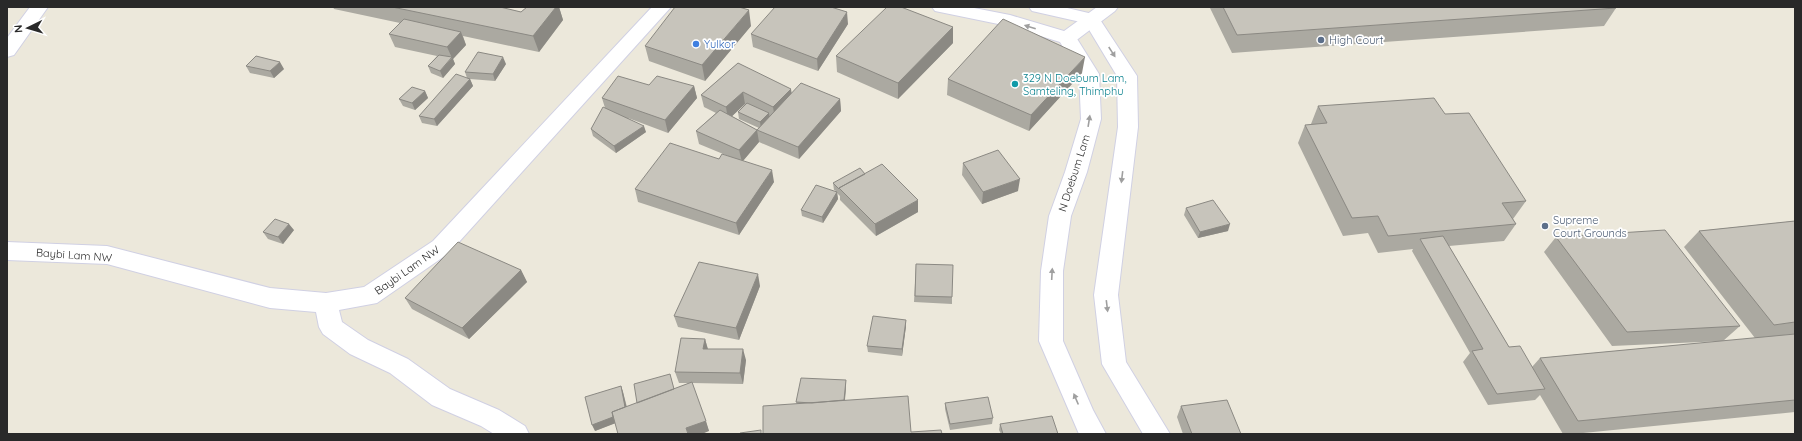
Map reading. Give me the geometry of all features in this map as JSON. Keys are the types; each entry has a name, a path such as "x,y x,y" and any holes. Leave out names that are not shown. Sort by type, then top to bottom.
{"main road":[{"path":"7,51 39,7"},
{"name":"Baybi Lam NW","path":"7,251 107,255 270,298 326,303 369,296 441,247 662,7"},
{"path":"941,7 1010,21 1067,38 1109,7"},
{"path":"1038,7 1091,19 1127,76 1128,127 1106,295 1114,364 1157,434"},
{"name":"N Doebum Lam","path":"1067,38 1089,74 1091,119 1076,172 1060,216 1052,271 1051,341 1093,434"},
{"path":"326,303 331,327 359,347 399,366 441,398 490,418 516,434"}],"building":[{"path":"392,7 500,7 521,12 527,7 556,7 533,36"},
{"path":"675,7 739,7 749,10 702,65 645,46"},
{"path":"775,7 831,7 847,12 817,59 751,34"},
{"path":"887,7 901,7 953,27 898,83 836,56"},
{"path":"1223,7 1615,7 1616,8 1237,35"},
{"path":"404,19 461,32 447,47 389,34"},
{"name":"329 N Doebum Lam, Samteling, Thimphu","path":"1003,19 1085,57 1031,115 948,79"},
{"path":"478,52 503,57 493,74 465,72"},
{"path":"439,55 452,57 440,71 428,66"},
{"path":"256,56 280,62 270,71 246,66"},
{"path":"738,63 791,89 773,107 743,92 726,107 701,95"},
{"path":"456,74 470,79 434,119 419,116"},
{"path":"618,76 649,85 657,76 694,86 665,120 602,98"},
{"path":"801,83 840,99 798,147 757,130"},
{"path":"412,87 425,91 412,103 399,99"},
{"path":"1434,98 1445,114 1469,113 1526,201 1502,203 1516,224 1388,236 1378,216 1352,218 1305,125 1327,123 1318,106"},
{"path":"747,103 769,113 760,122 738,112"},
{"path":"603,107 644,126 614,146 591,129"},
{"path":"720,110 757,130 739,150 696,131"},
{"path":"670,143 719,159 722,154 772,170 736,223 635,189"},
{"path":"998,150 1020,179 983,192 963,163"},
{"path":"882,164 918,200 875,224 839,188"},
{"path":"860,168 865,174 839,189 833,183"},
{"path":"816,185 837,192 822,217 801,210"},
{"path":"1213,200 1230,224 1200,232 1186,208"},
{"path":"275,219 289,224 278,237 263,232"},
{"path":"1795,221 1795,322 1774,325 1699,231"},
{"path":"1665,230 1740,326 1627,332 1556,237"},
{"path":"1443,236 1509,347 1520,346 1545,389 1497,394 1472,351 1483,349 1420,239"},
{"path":"458,242 521,270 462,328 405,298"},
{"path":"699,262 758,274 736,328 674,316"},
{"path":"916,264 953,265 952,297 915,296"},
{"path":"873,316 906,320 902,349 867,346"},
{"path":"1795,334 1795,400 1578,421 1540,358"},
{"path":"681,338 705,339 703,349 743,349 740,373 675,372"},
{"path":"670,374 674,389 637,403 634,384"},
{"path":"801,378 846,380 844,400 812,403 796,402"},
{"path":"692,382 706,421 686,428 688,434 618,434 612,412"},
{"path":"621,386 625,407 612,412 613,417 592,425 585,397"},
{"path":"908,396 911,432 941,430 942,434 763,434 763,406"},
{"path":"988,397 993,418 950,424 945,403"},
{"path":"1227,400 1241,434 1192,434 1181,406"},
{"path":"1052,416 1058,434 1003,434 1000,424"},
{"path":"761,430 761,434 740,434 740,433"}],"place":[{"name":"High Court","path":"1321,40"},
{"name":"Yulkor","path":"696,44"},
{"name":"329 N Doebum Lam, Samteling, Thimphu","path":"1015,84"},
{"name":"Supreme Court Grounds","path":"1545,226"}]}
